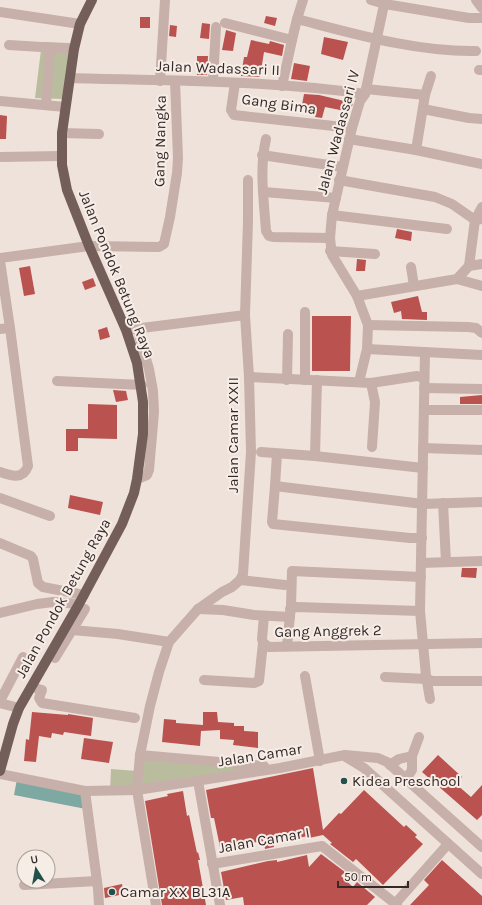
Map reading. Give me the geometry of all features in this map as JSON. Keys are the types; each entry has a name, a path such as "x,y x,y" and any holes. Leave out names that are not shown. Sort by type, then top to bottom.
{"main road":[{"name":"Jalan Pondok Betung Raya","path":"0,770 19,708 83,603 122,524 138,479 144,402 137,363 126,330 89,246 65,183 61,156 65,107 74,49 80,24 92,0"}],"street":[{"path":"160,81 165,0"},
{"path":"282,86 297,19 303,0"},
{"path":"371,0 469,18 482,18"},
{"path":"476,0 482,8"},
{"name":"Jalan Wadassari IV","path":"359,382 367,349 368,325 357,296 334,261 330,251 330,238 332,215 342,167 360,101 366,91 385,2"},
{"path":"0,12 80,24"},
{"path":"297,19 377,40 452,51 476,51"},
{"path":"213,81 220,25 292,40"},
{"path":"9,45 74,49"},
{"path":"46,104 50,48"},
{"path":"416,150 425,95 431,76"},
{"name":"Jalan Wadassari II","path":"70,78 213,81 425,95"},
{"name":"Gang Nangka","path":"0,259 89,246 159,247 164,243 177,173 178,158 175,81"},
{"name":"Gang Bima","path":"235,83 232,110 234,115 352,128"},
{"path":"0,101 46,104 65,107"},
{"path":"423,109 482,119"},
{"path":"62,133 99,134"},
{"path":"266,139 262,155 267,234 273,237 330,238"},
{"path":"349,139 416,150 482,164"},
{"path":"262,155 342,167"},
{"path":"0,157 61,156"},
{"name":"Jalan Camar XXII","path":"240,580 245,568 251,452 249,377 245,315 248,180"},
{"path":"339,180 435,197 452,204 478,219"},
{"path":"264,192 336,198"},
{"path":"457,279 469,266 478,219 482,207"},
{"path":"332,215 448,229"},
{"path":"330,251 375,254"},
{"path":"0,259 5,329 28,466 27,470 18,476 0,472"},
{"path":"469,266 482,264"},
{"path":"411,267 414,286"},
{"path":"357,296 457,279 482,286"},
{"path":"304,312 305,380"},
{"path":"126,330 245,315"},
{"path":"368,325 468,327 476,328 482,333"},
{"path":"137,328 151,378 154,412 149,470 147,475 138,479"},
{"path":"287,380 288,334"},
{"path":"367,349 482,355"},
{"path":"425,352 420,611 422,644 430,699"},
{"path":"249,377 373,383 418,376 424,383 482,389"},
{"path":"315,456 317,380"},
{"path":"57,382 142,385"},
{"path":"372,446 375,402 373,383"},
{"path":"424,410 482,410"},
{"path":"423,448 482,450"},
{"path":"261,452 315,456 423,468"},
{"path":"277,454 272,523 275,525 422,538"},
{"path":"275,486 423,504 482,502"},
{"path":"0,498 50,516"},
{"path":"443,503 446,562"},
{"path":"0,543 31,556 33,559 38,584 83,603"},
{"path":"421,563 482,561"},
{"path":"287,646 292,571 421,578"},
{"path":"156,905 137,790 140,755 150,706 169,642 198,608 240,580 285,585"},
{"path":"0,613 37,604 53,602 83,603"},
{"path":"55,658 72,630 83,603"},
{"path":"198,608 264,616 290,613 297,607 420,611"},
{"name":"Gang Anggrek 2","path":"264,616 262,639 263,643 269,647 482,643"},
{"path":"72,630 118,634 169,642"},
{"path":"204,680 259,681 263,643"},
{"path":"19,708 0,702 23,657"},
{"path":"305,676 320,760"},
{"path":"385,677 432,681 482,681"},
{"path":"31,687 42,690 39,698 42,703 135,718"},
{"path":"406,779 412,770 412,756 420,737"},
{"path":"140,755 280,768"},
{"path":"345,756 364,768 482,874"},
{"name":"Jalan Camar","path":"0,774 85,791 137,790 280,768 345,756 378,758"},
{"path":"390,765 399,759 412,756"},
{"path":"364,768 370,760 378,758 390,765 481,844"},
{"path":"198,781 220,905"},
{"path":"85,791 99,905"},
{"path":"395,905 448,844"},
{"name":"Jalan Camar I","path":"212,864 322,846 395,905"},
{"path":"56,884 97,881"}],"green space":[{"path":"42,42 70,43 63,99 35,98"},
{"path":"142,757 277,768 138,790"},
{"path":"111,769 137,771 137,790 110,791"}],"water":[{"path":"17,779 84,792 86,809 14,795"}],"building":[{"path":"266,16 277,18 275,26 264,23"},
{"path":"140,17 150,17 150,28 140,28"},
{"path":"202,23 210,24 209,39 200,38"},
{"path":"170,25 177,26 176,37 169,36"},
{"path":"226,30 236,33 233,51 222,50"},
{"path":"324,37 348,42 343,60 321,54"},
{"path":"251,40 269,44 270,41 284,45 282,56 264,52 260,77 241,76 244,57 247,57"},
{"path":"197,56 208,56 207,75 197,75"},
{"path":"294,63 310,66 307,81 291,79"},
{"path":"304,94 319,95 353,103 350,112 325,107 322,118 315,117 317,108 302,105"},
{"path":"0,115 7,116 6,139 0,139"},
{"path":"397,229 412,232 411,241 395,238"},
{"path":"357,259 366,260 365,271 356,271"},
{"path":"30,266 35,294 24,296 19,268"},
{"path":"93,278 96,286 85,290 82,282"},
{"path":"418,296 422,312 427,312 427,320 402,319 401,311 394,313 391,302"},
{"path":"312,316 351,316 350,371 312,371"},
{"path":"107,327 110,337 100,340 98,330"},
{"path":"113,390 126,391 128,400 116,402"},
{"path":"482,395 482,404 460,404 460,397"},
{"path":"88,404 117,405 117,439 78,438 78,451 66,451 66,429 88,429"},
{"path":"70,495 103,502 100,515 68,508"},
{"path":"462,568 477,568 476,578 461,577"},
{"path":"32,712 68,714 93,718 91,736 64,732 63,735 52,733 51,738 39,736 36,762 24,761 26,739 29,740"},
{"path":"203,712 217,712 218,722 234,723 234,726 244,726 244,731 258,732 258,748 233,745 234,740 220,739 220,730 201,731 200,746 162,742 164,719 176,720 176,723 203,725"},
{"path":"84,738 113,742 109,763 81,759"},
{"path":"438,755 462,777 456,784 471,797 482,785 482,815 477,820 422,772"},
{"path":"313,768 323,830 364,790 404,827 406,825 417,835 415,837 423,844 383,885 356,859 353,862 330,844 332,843 323,835 309,838 308,836 273,843 274,847 265,849 264,841 239,845 239,843 220,847 214,818 211,818 206,790"},
{"path":"183,791 187,816 189,815 197,853 198,852 200,860 198,860 206,905 162,905 145,801"},
{"path":"321,854 345,872 341,876 353,887 357,882 375,897 367,905 244,905 243,897 226,900 221,872 268,861 277,860 277,862 307,855 309,867"},
{"path":"442,860 482,896 482,905 410,905 429,885 424,880"},
{"name":"Camar XX BL31A","path":"122,884 124,894 105,898 104,888"}],"place":[{"name":"Kidea Preschool","path":"344,781"},
{"name":"Camar XX BL31A","path":"112,892"}]}
